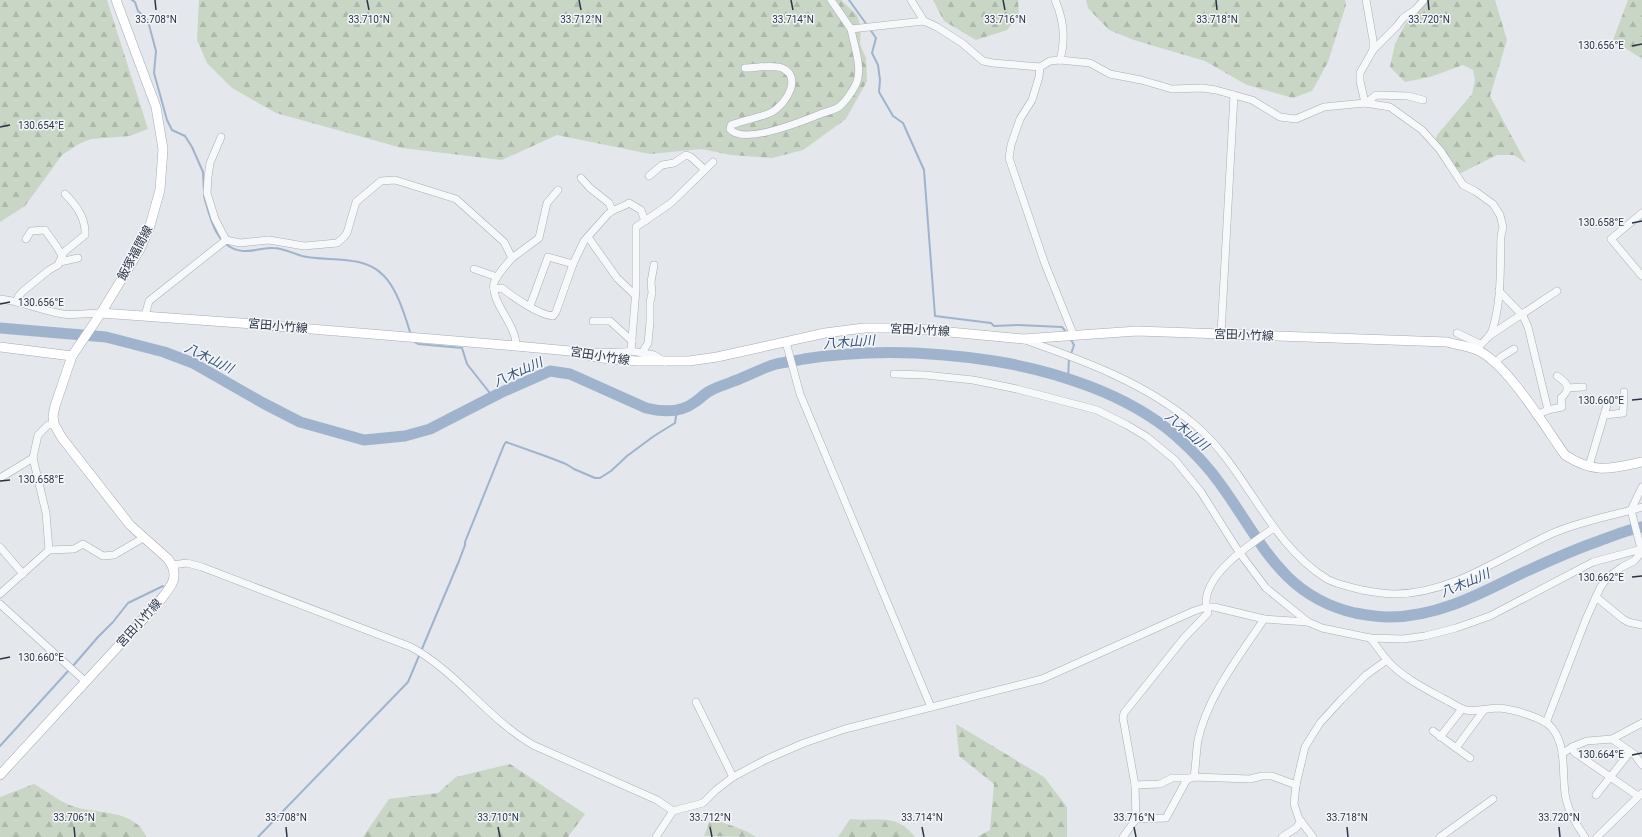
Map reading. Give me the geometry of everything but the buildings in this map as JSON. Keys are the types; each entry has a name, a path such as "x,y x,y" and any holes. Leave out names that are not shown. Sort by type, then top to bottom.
{"main road":[{"name":"飯塚福間線","path":"74,353 101,313 140,249 149,229 158,201 163,169 163,149 156,107 116,0"},
{"name":"宮田小竹線","path":"101,313 570,350 602,358 665,362 717,357 825,333 864,328 907,328 1023,339 1137,331 1447,342 1479,347 1509,376 1565,455 1577,463 1596,468 1611,469 1642,462"},
{"path":"0,347 74,353 55,406 53,416 54,424 62,438 130,525 168,559 172,565"},
{"name":"宮田小竹線","path":"0,775 157,604 174,580 172,565"}],"street":[{"path":"745,68 777,66 783,68 790,74 792,83 791,90 782,105 772,112 731,125 730,130 738,135 752,135 777,130 803,122 840,106 856,85 858,70 851,29 831,0"},
{"path":"911,0 924,21"},
{"path":"1055,0 1060,10 1064,30 1063,49 1060,60"},
{"path":"1366,0 1374,40 1373,50"},
{"path":"1366,103 1360,81 1360,74 1373,50 1403,18 1415,10 1424,0"},
{"path":"851,29 924,21 937,27 962,43 983,61 1040,67 1050,61 1060,60 1090,63 1110,74 1141,80 1172,89 1202,88 1216,90 1252,100 1280,117 1296,119 1324,107 1366,103 1390,107 1422,130 1440,150 1463,185 1475,191 1493,204 1500,215 1503,226 1501,236 1498,303 1489,336"},
{"path":"1040,67 1032,100 1020,119 1011,145 1009,158 1045,264 1074,336"},
{"path":"1221,334 1234,95"},
{"path":"1366,103 1376,95 1408,96 1423,100"},
{"path":"221,137 210,163 208,193 215,219 226,240"},
{"path":"649,176 662,164 674,163 686,155 691,157 704,169"},
{"path":"631,351 635,295 636,227 671,203 704,169 713,162"},
{"path":"581,178 590,188 610,203 612,210"},
{"path":"226,240 240,243 269,240 304,246 337,243 347,233 356,202 381,181 395,180 456,198 504,242 512,258"},
{"path":"516,346 517,337 500,304 494,289 494,282 512,258 539,238 546,206 558,190"},
{"path":"17,302 18,297 22,292 49,270 58,265 64,252 85,234 81,213 75,204 65,194"},
{"path":"494,289 502,288 515,298 545,314 553,316 556,312 573,264 584,241 612,210 629,203 641,210 644,221"},
{"path":"1642,213 1611,239 1642,276"},
{"path":"26,239 31,231 45,230 57,247 61,259"},
{"path":"588,237 617,278 635,295"},
{"path":"144,316 149,301 226,240"},
{"path":"530,306 548,257 573,264"},
{"path":"61,259 78,258"},
{"path":"642,353 648,343 650,302 652,293 651,282 654,265"},
{"path":"474,269 497,277"},
{"path":"1499,291 1521,314 1528,327 1548,410"},
{"path":"1457,333 1479,347 1489,336 1558,291"},
{"path":"0,299 63,314 76,315 101,313"},
{"path":"594,321 610,321 632,341"},
{"path":"1023,339 1086,362 1128,381 1144,389 1194,424 1217,446 1234,468 1274,528 1293,551 1328,579 1352,588 1375,593 1395,594 1440,587 1476,572 1552,533 1577,524 1642,507"},
{"path":"786,342 800,394 931,707"},
{"path":"1495,363 1501,357 1514,349"},
{"path":"583,353 594,351 623,353 631,351 654,355 665,362"},
{"path":"894,374 925,375 973,380 1017,389 1097,410 1127,424 1147,437 1175,460 1201,492 1239,552 1266,588 1308,622 1322,628 1370,638 1402,639 1438,634 1490,616 1593,562 1641,548"},
{"path":"1536,415 1562,406 1561,398 1568,392 1561,379 1557,376"},
{"path":"1567,388 1583,387"},
{"path":"1605,414 1623,413 1624,392"},
{"path":"1589,466 1607,405"},
{"path":"50,550 46,513 33,458 38,435 48,425 54,424"},
{"path":"0,478 33,458"},
{"path":"1546,723 1596,597 1607,578 1622,567 1634,561 1640,554 1641,548 1631,510 1642,486"},
{"path":"1123,837 1136,819 1135,785 1123,718 1124,713 1184,638 1208,613 1207,594 1218,573 1239,552 1274,528"},
{"path":"0,594 50,550 74,549 83,544 103,556 114,555 143,538"},
{"path":"0,546 23,574"},
{"path":"172,565 187,563 202,567 411,647 425,655 517,736 533,745 657,800 673,811"},
{"path":"1596,597 1623,619 1628,622 1642,625"},
{"path":"0,604 86,682"},
{"path":"656,837 673,811 703,803 716,790 733,777 767,759 804,743 845,729 1042,679 1194,610 1214,607 1264,619 1308,622"},
{"path":"1192,778 1198,740 1207,712 1222,682 1264,619"},
{"path":"1370,638 1387,660 1404,675 1422,687 1462,709 1484,710 1499,708 1512,710 1546,723 1552,728 1557,737 1562,754 1566,799 1576,822 1585,837"},
{"path":"1313,837 1301,821 1294,804 1296,785 1305,748 1320,723 1366,675 1387,660"},
{"path":"696,702 733,777"},
{"path":"1440,736 1462,709"},
{"path":"1456,748 1484,710"},
{"path":"1562,754 1572,747 1587,741 1612,739 1642,723"},
{"path":"1433,731 1470,758"},
{"path":"1612,739 1630,752 1642,765"},
{"path":"1572,747 1574,752 1640,795 1597,837"},
{"path":"1596,795 1630,752"},
{"path":"1135,785 1160,784 1172,778 1250,779 1262,776 1272,776 1296,785"},
{"path":"1136,819 1166,818 1186,781 1192,778"},
{"path":"1440,837 1493,799"},
{"path":"1282,837 1296,828 1301,821"}],"green space":[{"path":"0,0 107,0 148,129 130,136 91,139 79,144 62,155 25,206 0,222"},
{"path":"199,0 841,0 857,15 861,27 860,45 866,58 867,81 846,119 803,150 772,158 731,155 701,149 650,154 557,135 502,160 402,148 276,113 232,88 207,63 197,40"},
{"path":"933,0 1018,0 1019,15 1007,30 976,40 944,21"},
{"path":"1086,0 1345,0 1346,5 1328,62 1312,91 1293,98 1247,85 1205,61 1134,40 1109,30 1088,8"},
{"path":"1418,0 1495,0 1507,40 1490,96 1526,163 1514,155 1497,155 1461,173 1446,167 1433,147 1437,135 1472,94 1475,80 1473,70 1463,65 1430,77 1405,82 1390,67 1395,44"},
{"path":"1628,0 1642,0 1642,59 1613,40"},
{"path":"956,724 1044,777 1067,807 1067,837 977,837 990,830 994,784 959,756"},
{"path":"510,764 585,814 568,837 363,837 389,799 438,793 456,777"},
{"path":"34,784 57,799 72,806 114,814 134,821 141,828 146,837 0,837 0,797"},
{"path":"850,819 893,821 908,829 915,837 838,837"},
{"path":"716,820 746,831 756,837 704,836 709,823"}],"waterway":[{"path":"132,0 135,2 138,11 148,21 156,51 154,73 167,120 172,130 185,136 192,147 203,172 204,192"},
{"path":"849,0 867,25"},
{"path":"869,28 876,38 872,53 878,65 880,80 879,92 893,116 903,123 924,170 935,316 991,323 994,326 1018,325 1062,327 1067,333"},
{"path":"204,196 216,231 226,245 234,249 247,251 277,248 312,258 355,261 375,268 383,275 392,287 400,303 411,335"},
{"name":"八木山川","path":"0,328 106,337 164,352 193,363 263,403 300,422 364,440 405,436 430,429 500,393 550,371 570,374 646,408 671,411 690,406 706,393 717,387 776,364 804,359 851,354 899,352 947,355 1018,365 1090,386 1113,396 1156,420 1200,458 1211,471 1261,545 1291,580 1308,594 1330,605 1355,613 1372,616 1406,616 1455,604 1567,553 1620,533 1642,527"},
{"path":"1070,338 1074,345 1071,354"},
{"path":"413,341 418,344 462,348 467,364 493,397"},
{"path":"1068,380 1069,358"},
{"path":"258,837 408,682 459,561 465,542 506,442 566,464 595,478 600,478 611,471 627,456 654,436 675,423 677,410"},
{"path":"72,667 113,622 128,603 163,586"},
{"path":"0,746 69,670"}]}
